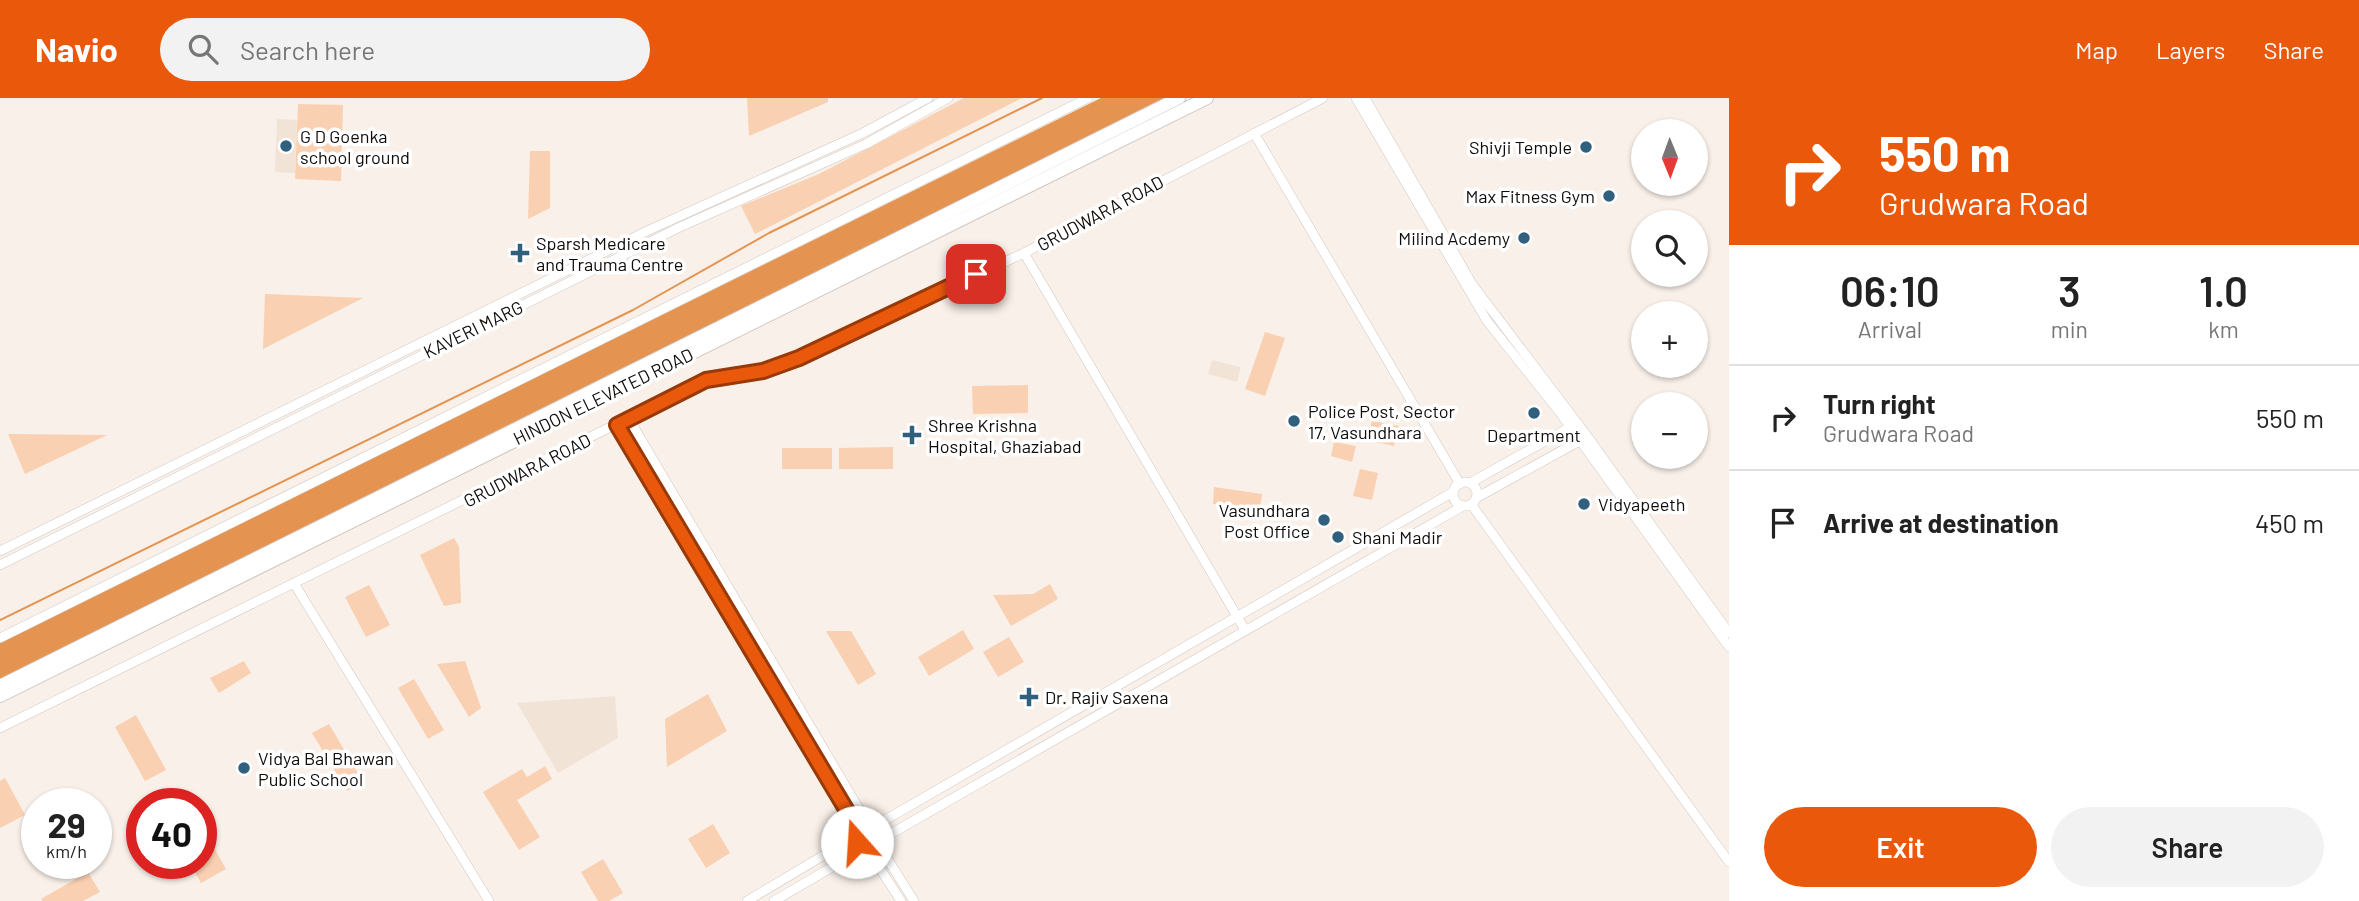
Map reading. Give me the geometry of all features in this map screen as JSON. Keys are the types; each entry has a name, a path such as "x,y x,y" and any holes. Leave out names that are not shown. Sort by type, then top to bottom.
{"highway":[{"name":"HINDON ELEVATED ROAD","path":"0,686 1179,98"},
{"name":"HINDON ELEVATED ROAD","path":"0,696 1207,98"}],"street":[{"name":"KAVERI MARG","path":"0,551 647,231 863,134 928,98"},
{"name":"KAVERI MARG","path":"0,565 680,227 866,144 948,98"},
{"path":"0,638 1088,98"},
{"name":"GRUDWARA ROAD","path":"0,728 706,380 763,371 799,358 1024,253 1323,98"},
{"path":"1356,98 1465,288 1574,425"},
{"path":"1365,98 1472,284 1729,647"},
{"path":"1254,133 1465,483 1477,491 1470,503"},
{"path":"1024,253 1245,631"},
{"path":"629,419 871,827 878,832 879,842 914,901"},
{"path":"617,425 866,850 901,901"},
{"path":"747,901 1465,483 1574,425"},
{"path":"774,901 1584,439"},
{"path":"1584,439 1729,633"},
{"path":"1453,492 1456,502 1470,503"},
{"path":"1470,503 1729,862"},
{"path":"295,584 489,901"}],"shaded area":[{"path":"747,98 828,98 828,102 749,136"},
{"path":"964,98 1022,98 755,234 741,206 819,174"},
{"path":"1101,98 1187,98 0,683 0,642"},
{"path":"298,104 343,105 341,181 295,179"},
{"name":"G D Goenka school ground","path":"277,119 297,120 295,173 275,172"},
{"path":"530,151 550,151 550,208 528,219"},
{"path":"265,294 363,298 263,349"},
{"path":"1265,332 1285,338 1265,396 1245,389"},
{"path":"1212,360 1241,367 1237,382 1208,374"},
{"path":"1028,385 1028,413 973,414 972,386"},
{"path":"1372,421 1399,426 1394,446 1367,440"},
{"path":"8,434 107,435 25,474"},
{"path":"1334,442 1356,446 1352,462 1331,456"},
{"path":"893,447 893,469 839,469 839,448"},
{"path":"782,448 832,448 832,469 782,469"},
{"path":"1360,469 1378,473 1372,500 1353,496"},
{"path":"1214,487 1262,494 1260,510 1213,504"},
{"path":"454,538 459,547 461,603 444,606 420,555"},
{"path":"1050,584 1058,599 1011,626 993,595 1033,594"},
{"path":"369,585 390,625 366,637 345,597"},
{"path":"963,630 974,649 929,676 918,657"},
{"path":"826,631 851,631 876,674 858,685"},
{"path":"1009,637 1024,662 998,677 983,652"},
{"path":"244,661 251,673 219,693 210,678"},
{"path":"465,661 481,708 469,717 437,664"},
{"path":"414,679 444,730 428,739 398,688"},
{"path":"708,694 727,731 667,767 665,719"},
{"path":"615,696 618,738 558,773 517,703"},
{"path":"136,715 166,770 145,781 115,727"},
{"path":"329,724 363,782 347,791 312,733"},
{"path":"545,766 552,779 517,800 540,837 519,850 483,792 522,769 527,777"},
{"path":"5,778 21,808 21,817 0,828 0,781"},
{"path":"713,824 730,853 706,868 688,839"},
{"path":"217,853 226,869 217,874"},
{"path":"603,859 623,893 609,901 598,901 581,872"},
{"path":"76,879 92,879 100,892 83,901 41,899"}],"waterway":[{"path":"0,620 633,310 769,233 1042,98"}],"place":[{"name":"G D Goenka school ground","path":"286,146"},
{"name":"Shivji Temple","path":"1586,147"},
{"name":"Max Fitness Gym","path":"1609,196"},
{"name":"Milind Acdemy","path":"1524,238"},
{"name":"Sparsh Medicare and Trauma Centre","path":"520,253"},
{"name":"Department","path":"1534,413"},
{"name":"Police Post, Sector 17, Vasundhara","path":"1294,421"},
{"name":"Shree Krishna Hospital, Ghaziabad","path":"912,435"},
{"name":"Vidyapeeth","path":"1584,504"},
{"name":"Vasundhara Post Office","path":"1324,520"},
{"name":"Shani Madir","path":"1338,537"},
{"name":"Dr. Rajiv Saxena","path":"1029,697"},
{"name":"Vidya Bal Bhawan Public School","path":"244,768"}],"route":[{"path":"857,842 859,831 617,425 706,380 763,371 799,358 976,274"}]}
